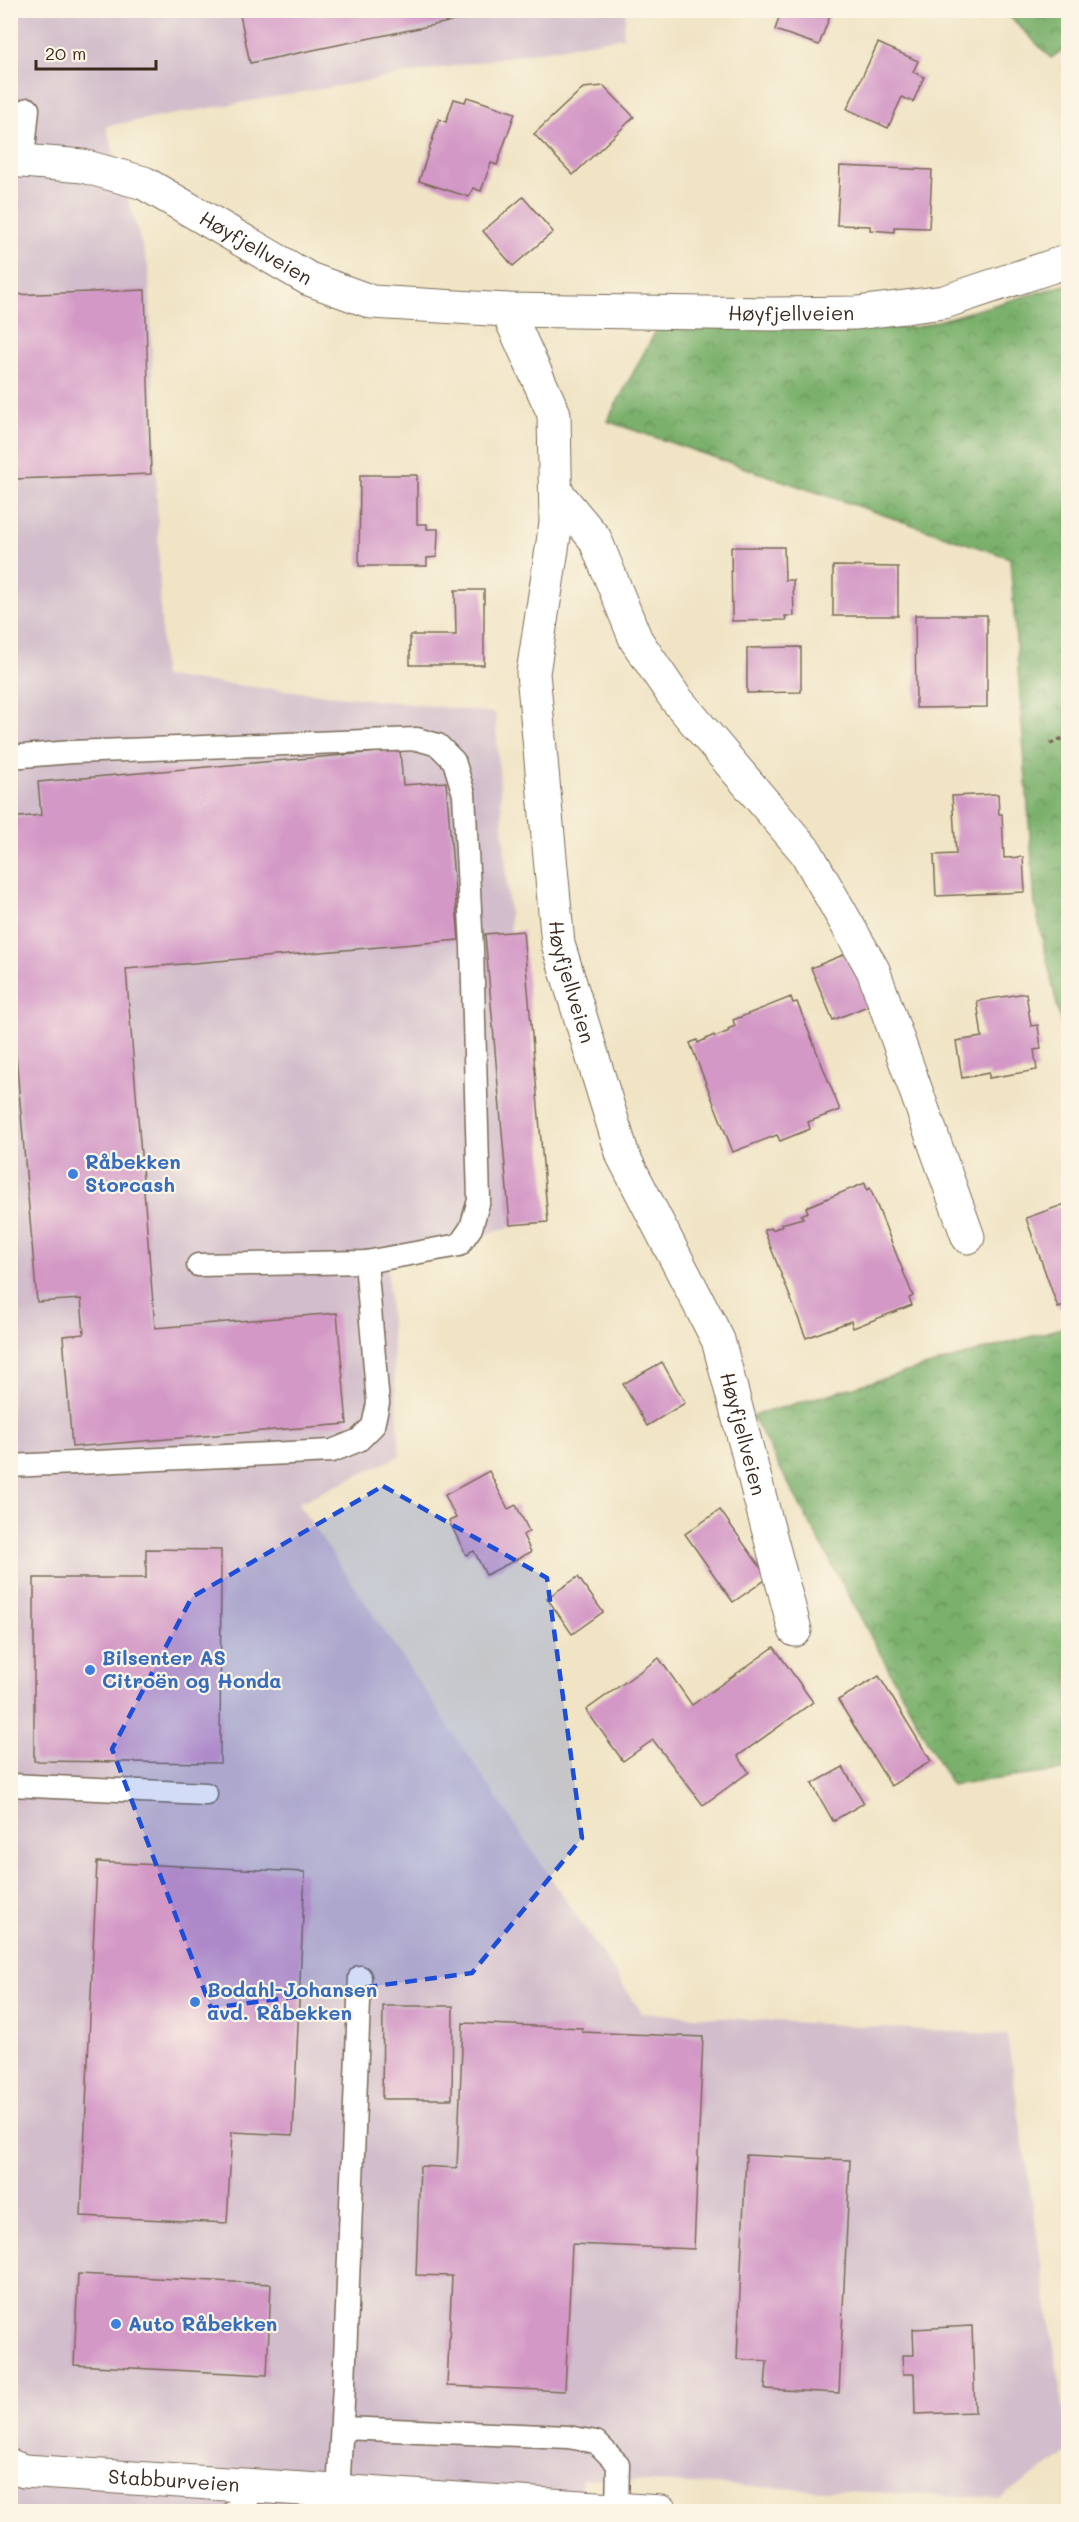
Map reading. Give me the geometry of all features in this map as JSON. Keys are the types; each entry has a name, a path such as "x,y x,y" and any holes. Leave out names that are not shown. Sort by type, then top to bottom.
{"street":[{"name":"Høyfjellveien","path":"17,160 83,166 144,183 309,279 372,302 507,310 857,313 944,302 1068,261"},
{"name":"Høyfjellveien","path":"507,310 554,414 556,523 533,673 558,944 623,1156 718,1340 795,1630"},
{"path":"556,492 596,539 636,640 676,699 806,852 873,970 968,1237"},
{"name":"Stabburveien","path":"10,2466 24,2471 259,2487 337,2501 661,2511"}],"lane":[{"path":"17,160 28,110"},
{"path":"10,758 72,752 417,739 438,745 454,761 464,794 472,948 479,1200 471,1228 459,1245 366,1263 198,1265"},
{"path":"10,1466 332,1451 359,1440 373,1426 378,1402 366,1263"},
{"path":"10,1785 206,1794"},
{"path":"337,2501 360,1977"},
{"path":"342,2428 568,2437 596,2442 618,2464 617,2509"},
{"path":"233,2511 259,2487"}],"path":[{"path":"1050,744 1068,736"}],"highlighted area":[{"path":"383,1486 547,1578 582,1838 472,1973 211,2008 112,1749 192,1597"}],"shaded area":[{"path":"11,11 626,11 623,37 106,126 149,269 163,677 495,713 531,1221 387,1263 400,1456 298,1503 642,2013 1007,2035 1068,2440 1068,2453 1000,2498 581,2479 580,2511 11,2512"}],"green space":[{"path":"1004,11 1068,11 1068,46 1051,58"},
{"path":"1068,284 1068,1056 1035,905 1010,558 607,421 658,327 917,327"},
{"path":"1068,1326 1068,1770 951,1785 752,1416"}],"building":[{"path":"239,10 497,10 497,12 250,63"},
{"path":"771,10 832,10 819,45 775,30 780,14"},
{"path":"878,43 918,61 913,72 924,77 913,102 902,97 888,128 847,109"},
{"path":"604,86 634,117 573,175 534,134 583,88"},
{"path":"467,97 515,113 497,165 491,163 481,191 473,188 469,197 419,181 439,119 446,122 454,99 465,102"},
{"path":"840,166 932,170 929,228 894,227 894,232 870,230 870,226 837,225"},
{"path":"523,197 553,232 513,266 483,231"},
{"path":"145,290 151,474 14,479 15,495 10,496 10,295"},
{"path":"360,475 417,475 417,524 427,524 427,529 438,529 437,557 427,558 427,566 359,566"},
{"path":"731,547 784,547 785,580 793,580 794,616 785,616 786,620 732,621"},
{"path":"833,566 898,567 898,616 833,616"},
{"path":"455,590 484,590 484,665 410,665 410,635 456,635"},
{"path":"915,615 987,615 987,707 916,708"},
{"path":"801,647 801,692 747,693 747,648"},
{"path":"400,750 403,785 446,782 459,940 126,969 155,1328 337,1313 347,1424 72,1447 63,1336 84,1334 81,1299 37,1302 10,985 10,818 41,815 38,782"},
{"path":"998,794 999,814 1002,814 1004,858 1023,857 1025,892 936,896 934,855 956,854 952,796"},
{"path":"523,931 548,1222 510,1225 485,934"},
{"path":"848,953 870,1005 833,1020 811,968"},
{"path":"1026,993 1031,1026 1038,1025 1041,1049 1034,1050 1037,1070 989,1078 989,1073 962,1078 956,1041 982,1037 977,1001"},
{"path":"791,997 793,1003 797,1002 840,1110 808,1122 810,1129 780,1141 777,1135 733,1152 690,1043 697,1040 698,1043 729,1031 728,1029 735,1026 733,1020"},
{"path":"865,1183 867,1190 870,1188 913,1296 909,1298 912,1305 853,1328 851,1321 806,1338 764,1230 771,1228 772,1230 782,1226 781,1224 803,1218 801,1215 808,1212 806,1207"},
{"path":"1068,1203 1068,1305 1058,1308 1026,1218"},
{"path":"662,1362 685,1403 647,1426 623,1384"},
{"path":"489,1471 508,1509 516,1505 529,1531 523,1535 531,1552 486,1575 474,1551 466,1555 449,1521 456,1518 445,1495"},
{"path":"720,1510 768,1578 733,1602 685,1534"},
{"path":"146,1549 221,1550 220,1763 34,1761 34,1578 146,1578"},
{"path":"578,1577 603,1612 572,1634 547,1598"},
{"path":"774,1647 813,1702 738,1756 749,1772 703,1805 653,1740 623,1761 586,1710 659,1658 692,1705"},
{"path":"879,1676 931,1761 891,1786 838,1700"},
{"path":"843,1767 864,1803 833,1821 812,1784"},
{"name":"Bodahl-Johansen avd. Råbekken","path":"97,1862 305,1872 293,2135 232,2132 227,2223 81,2216"},
{"path":"383,2006 453,2006 452,2099 382,2099"},
{"path":"463,2023 582,2028 582,2032 703,2037 694,2249 572,2244 565,2391 447,2386 452,2276 416,2275 420,2166 457,2168"},
{"path":"746,2155 850,2160 839,2393 765,2389 767,2361 737,2359"},
{"path":"78,2274 271,2284 267,2375 74,2365"},
{"path":"972,2326 975,2412 915,2414 914,2374 903,2374 902,2355 914,2355 913,2329"}],"place":[{"name":"Råbekken Storcash","path":"73,1174"},
{"name":"Bilsenter AS Citroën og Honda","path":"90,1670"},
{"name":"Bodahl-Johansen avd. Råbekken","path":"195,2002"},
{"name":"Auto Råbekken","path":"116,2324"}]}
